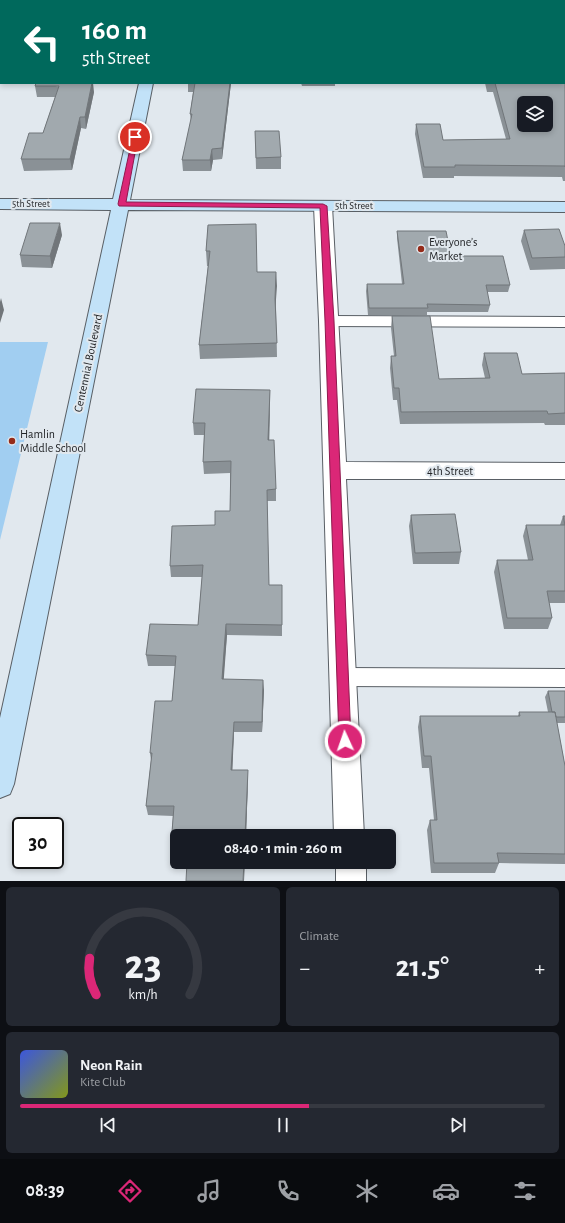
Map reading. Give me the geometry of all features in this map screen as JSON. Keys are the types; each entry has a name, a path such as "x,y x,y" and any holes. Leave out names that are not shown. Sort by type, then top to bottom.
{"main road":[{"name":"Centennial Boulevard","path":"0,784 3,756 122,204 146,84"},
{"name":"5th Street","path":"0,204 565,207"}],"street":[{"path":"323,206 330,321 349,829"},
{"name":"4th Street","path":"336,470 565,471"},
{"path":"351,869 351,881"}],"lane":[{"path":"330,321 565,322"},
{"path":"342,677 565,678"}],"shaded area":[{"name":"Hamlin Middle School","path":"0,342 48,342 0,540"}],"building":[{"path":"36,84 92,84 85,117 80,117 70,159 21,159 29,133 43,133 59,86 35,86"},
{"path":"195,84 230,84 222,148 212,149 210,160 182,160 192,114 190,114"},
{"path":"495,84 565,84 565,166 455,165 455,167 424,167 416,124 440,124 443,140 510,139"},
{"path":"255,131 279,131 281,157 256,158"},
{"path":"30,223 60,223 50,256 20,255"},
{"path":"256,224 257,272 276,272 275,299 277,343 199,345 210,251 206,251 208,225"},
{"path":"559,229 565,246 565,257 532,258 524,230"},
{"path":"397,231 446,231 451,256 503,256 510,285 486,285 490,305 427,304 428,308 369,308 367,284 404,284"},
{"path":"392,316 430,316 439,379 490,378 484,353 517,353 522,374 565,373 565,413 548,414 547,411 401,412 399,388 394,388 391,356 396,356"},
{"path":"196,389 270,390 268,440 274,440 276,489 267,490 269,585 282,585 282,625 226,624 222,679 263,680 262,722 234,722 231,770 248,770 245,829 172,829 174,806 146,806 152,753 150,753 155,701 172,701 176,656 146,655 150,624 198,625 203,565 170,566 172,526 215,525 215,511 230,511 231,461 203,462 205,423 193,423"},
{"path":"455,514 461,552 415,553 411,515"},
{"path":"526,525 565,525 565,591 547,591 552,618 507,618 497,560 533,560"},
{"path":"548,691 565,691 565,717 556,717 555,712 552,712"},
{"path":"519,712 555,712 565,766 565,854 497,853 499,863 434,863 430,820 437,820 431,756 424,756 420,716 520,716"},
{"path":"187,869 244,869 243,881 186,881"}],"place":[{"name":"Everyone’s Market","path":"421,249"},
{"name":"Hamlin Middle School","path":"12,441"}],"route":[{"path":"135,137 122,204 323,206 330,321 345,741"}]}
